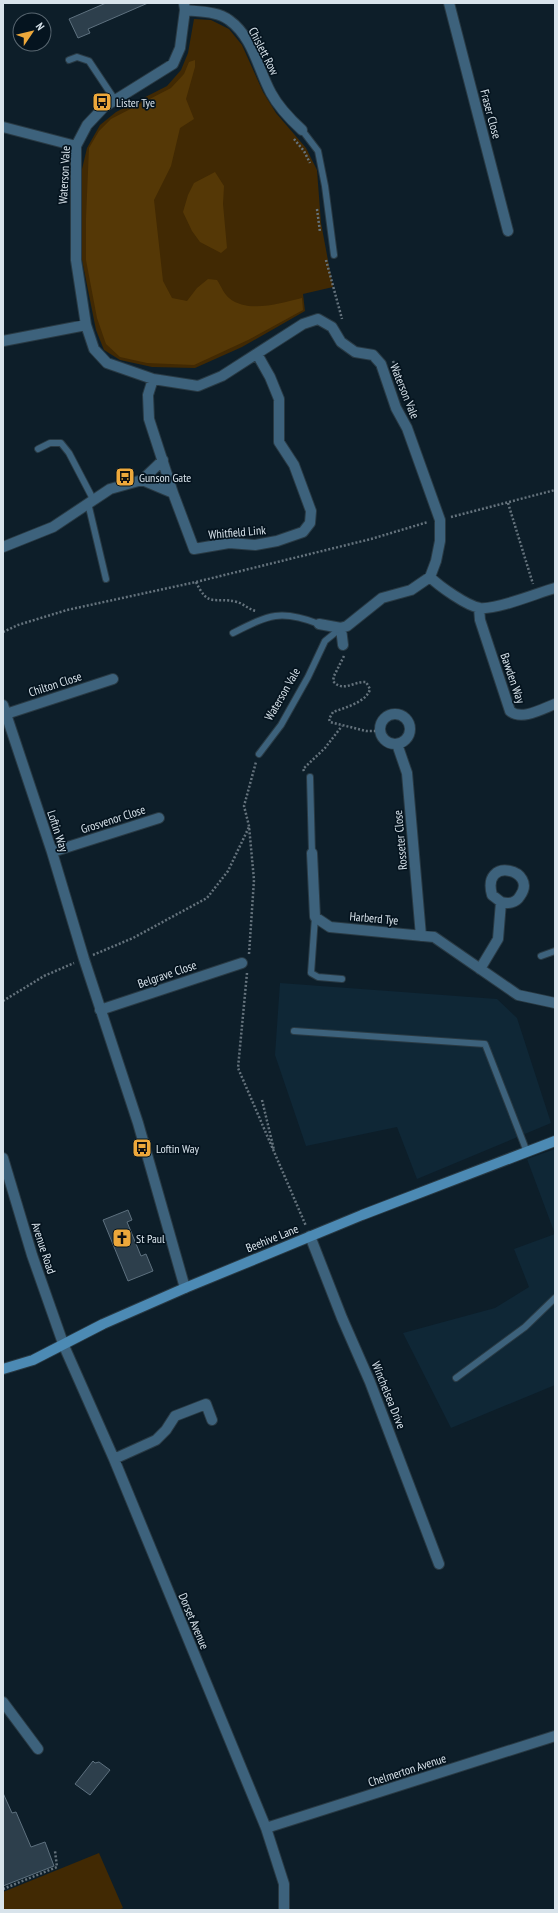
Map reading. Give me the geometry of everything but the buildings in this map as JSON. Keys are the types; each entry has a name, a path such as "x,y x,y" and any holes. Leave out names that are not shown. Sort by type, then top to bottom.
{"main road":[{"name":"Beehive Lane","path":"3,1369 33,1360 64,1346 103,1324 310,1236 555,1141"}],"street":[{"name":"Fraser Close","path":"449,3 508,231"},
{"name":"Waterson Vale","path":"184,6 180,48 172,64 104,107 87,125 76,146 76,260 86,325 94,349 107,363 153,379 198,386 222,376 303,324 318,319 332,327 342,342 355,352 373,355 381,364 396,408 407,428 440,520 440,541 436,561 430,576 411,590 382,598 350,624 341,628"},
{"name":"Chislett Row","path":"184,6 210,12 228,19 241,31 255,56 271,93 286,116 302,130"},
{"path":"3,127 76,146"},
{"path":"3,341 86,325"},
{"name":"Whitfield Link","path":"173,493 194,549 229,543 255,545 278,541 303,532 310,523 311,511 294,465 279,442 279,399 270,377 257,354"},
{"path":"153,379 148,395 149,419 173,493"},
{"path":"3,547 53,527 110,489 142,480 163,460"},
{"path":"142,480 173,493"},
{"path":"430,576 440,587 479,608 491,607 555,588"},
{"name":"Bawden Way","path":"479,608 480,620 510,711 514,715 522,715 555,704"},
{"path":"319,624 341,628 346,648"},
{"name":"Chilton Close","path":"4,710 113,679"},
{"name":"Loftin Way","path":"4,710 8,738 52,852 100,1010 138,1123 185,1288"},
{"path":"393,713 404,716 408,721 410,732 403,742 397,744 386,741 380,731 380,725 387,715 393,713"},
{"name":"Rosseter Close","path":"397,744 408,773 421,936"},
{"name":"Grosvenor Close","path":"52,852 159,818"},
{"path":"312,853 315,916"},
{"path":"480,968 498,939 501,902"},
{"name":"Harberd Tye","path":"315,916 330,927 434,937 518,995 555,1003"},
{"name":"Belgrave Close","path":"100,1010 246,964"},
{"name":"Avenue Road","path":"3,1158 32,1255 64,1346"},
{"name":"Winchelsea Drive","path":"310,1236 342,1318 373,1389 440,1564"},
{"name":"Dorset Avenue","path":"64,1346 114,1459 266,1828 284,1884 284,1910"},
{"path":"114,1459 156,1440 166,1430 175,1416 206,1404 212,1420"},
{"path":"3,1702 38,1749"},
{"name":"Chelmerton Avenue","path":"266,1828 555,1736"}],"lane":[{"path":"69,60 77,57 89,61 115,100"},
{"path":"302,130 318,151 325,186 334,255"},
{"path":"38,449 50,442 61,443 70,453 90,501 106,580"},
{"path":"233,633 261,619 282,615 301,617 319,624"},
{"name":"Waterson Vale","path":"258,754 287,713 325,641 341,628"},
{"path":"310,777 312,853"},
{"path":"315,916 311,973 318,977 342,979"},
{"path":"542,956 555,951"},
{"path":"294,1030 485,1044 527,1152"},
{"path":"456,1378 525,1327 555,1298"}],"path":[{"path":"3,632 18,625 67,610 196,582 371,539 555,490"},
{"path":"508,503 536,594"},
{"path":"196,582 204,596 209,600 239,603 255,611 262,609"},
{"path":"346,648 337,669 334,681 340,687 366,682 370,689 369,693 360,700 343,709 333,712 330,715 330,722 366,731 380,731"},
{"path":"310,777 303,769 325,748 342,726"},
{"path":"258,754 244,806 249,826 254,880 238,1068 269,1143 274,1150"},
{"path":"3,1001 44,976 134,938 207,898 228,872 249,826"},
{"path":"262,1100 274,1150 310,1236"},
{"path":"3,1889 57,1867 55,1851"}],"shaded area":[{"path":"194,19 211,20 229,29 242,45 263,92 276,113 306,148 317,170 321,223 333,287 303,294 305,311 242,347 195,368 152,367 120,360 104,350 96,330 82,260 82,169 87,148 100,125 116,112 167,86 181,70 188,53"},
{"path":"195,60 195,67 186,99 194,119 180,128 171,166 154,200 163,281 172,298 187,301 197,288 208,279 217,280 227,296 237,303 265,306 302,298 303,310 248,340 194,365 147,363 120,357 106,344 97,318 86,260 89,148 99,131 111,119 171,88 184,74 189,62"},
{"path":"215,172 224,186 223,204 227,248 221,253 200,242 192,231 183,212 188,195 194,183"},
{"path":"280,983 497,999 517,1018 551,1123 417,1179 397,1127 306,1146 275,1055"},
{"path":"555,1149 555,1234 527,1159"},
{"path":"555,1234 555,1385 451,1428 403,1333 495,1308 529,1287 514,1249"},
{"path":"99,1853 123,1908 118,1910 3,1910 3,1892"}],"place":[{"name":"Lister Tye","path":"102,102"},
{"name":"Gunson Gate","path":"125,477"},
{"name":"Loftin Way","path":"142,1148"},
{"name":"St Paul","path":"122,1238"}]}
